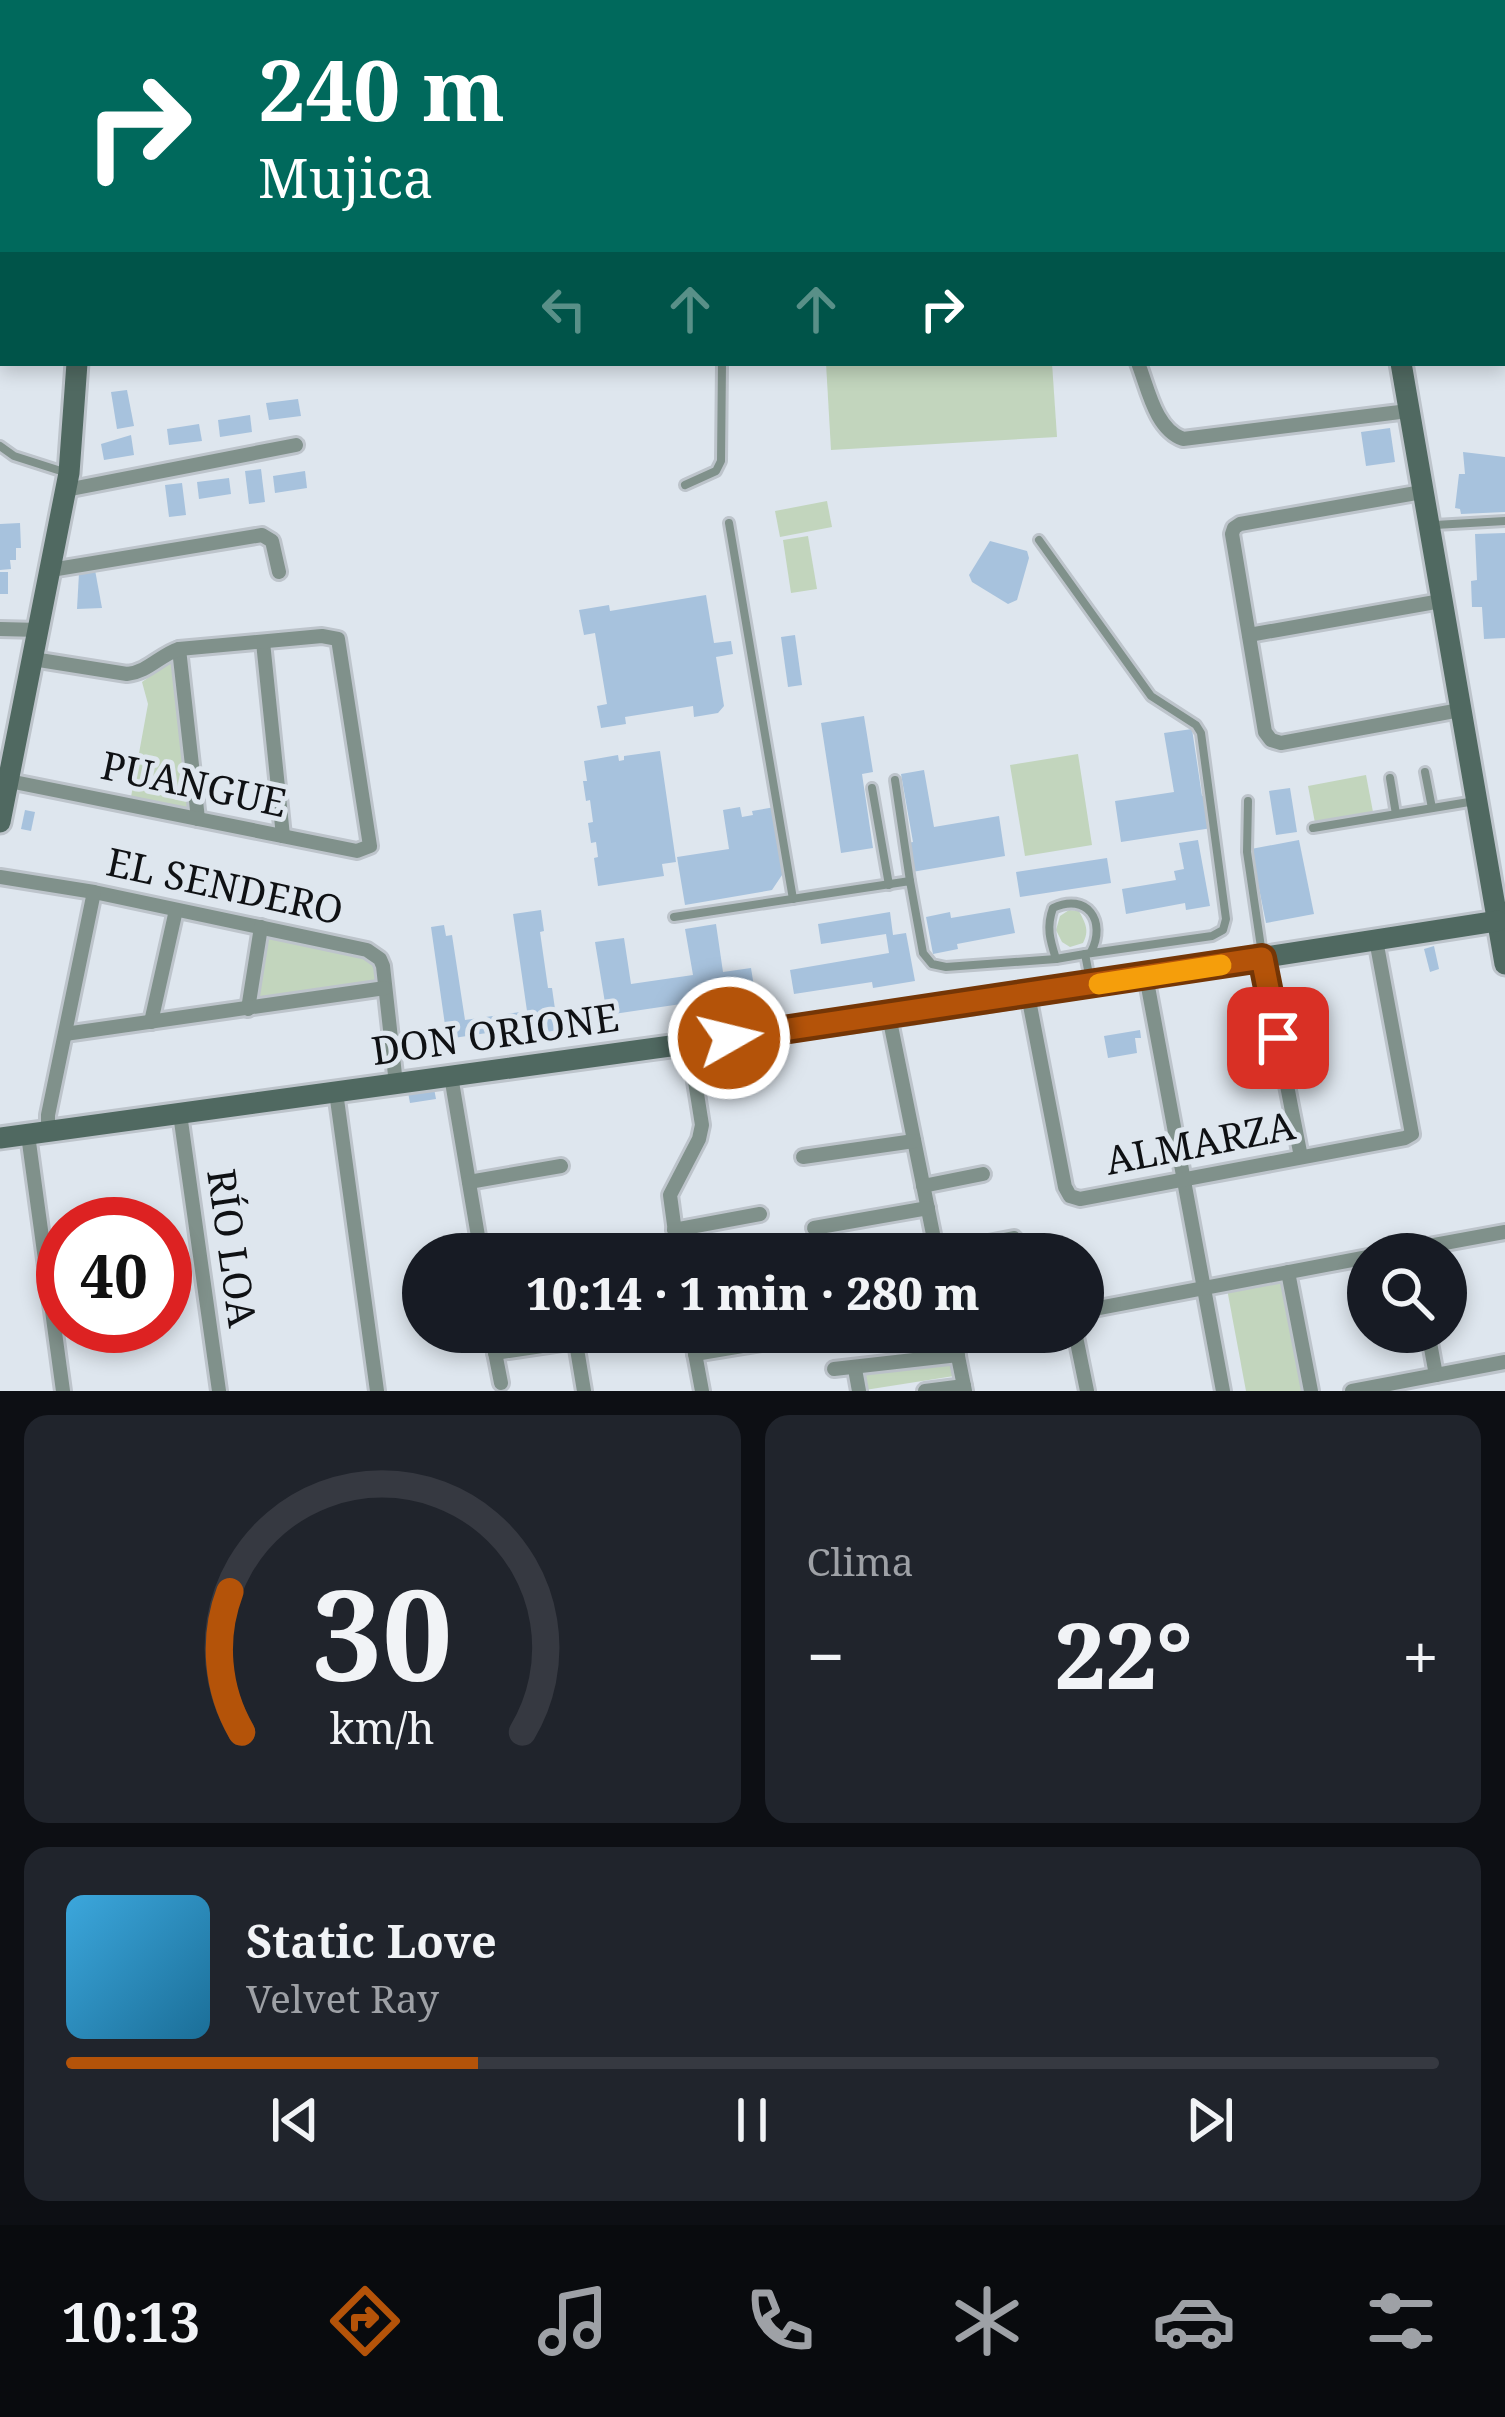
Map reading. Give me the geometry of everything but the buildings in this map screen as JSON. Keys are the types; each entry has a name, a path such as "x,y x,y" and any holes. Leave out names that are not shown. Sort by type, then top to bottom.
{"street":[{"path":"0,823 13,714 33,659 67,482 77,366"},
{"path":"1139,366 1164,426 1183,439 1408,410"},
{"path":"1401,366 1476,801 1492,838 1505,964"},
{"path":"67,482 296,445"},
{"path":"1422,492 1234,528 1264,732 1281,743 1460,710"},
{"path":"50,570 262,535 272,542 279,572"},
{"path":"1249,635 1442,601"},
{"path":"0,629 39,630"},
{"name":"PUANGUE","path":"5,791 366,850 370,836 341,644 333,637 263,642"},
{"path":"33,659 127,674 138,673 179,649 263,642 283,836"},
{"path":"179,649 198,819"},
{"name":"EL SENDERO","path":"0,877 94,892 367,950 380,959 385,988"},
{"path":"63,1391 38,1133 48,1115 94,892"},
{"path":"151,1022 176,910"},
{"path":"248,1009 261,927"},
{"name":"DON ORIONE","path":"0,1138 889,1016 1376,940 1501,932"},
{"name":"ALMARZA","path":"1028,994 1065,1187 1070,1196 1080,1199 1412,1134 1376,940"},
{"path":"1262,958 1300,1157"},
{"path":"1146,976 1223,1391"},
{"path":"65,1034 385,988 396,1084"},
{"path":"889,1016 933,1233"},
{"path":"674,1233 670,1195 701,1133 689,1044"},
{"path":"451,1076 477,1233"},
{"path":"336,1092 376,1391"},
{"name":"RÍO LOA","path":"180,1114 219,1391"},
{"path":"803,1157 914,1141"},
{"path":"469,1183 561,1166"},
{"path":"923,1186 983,1174"},
{"path":"814,1228 928,1208"},
{"path":"674,1230 760,1214"},
{"path":"1467,1240 1505,1232"},
{"path":"1104,1307 1347,1261"},
{"path":"1288,1272 1311,1391"},
{"path":"495,1353 501,1383"},
{"path":"578,1353 584,1391"},
{"path":"701,1353 695,1354 702,1391"},
{"path":"1080,1353 1087,1391"},
{"path":"1432,1353 1436,1375"},
{"path":"834,1370 958,1355 964,1389 925,1391"},
{"path":"1353,1391 1505,1362"},
{"path":"855,1369 859,1391"}],"lane":[{"path":"685,485 716,471 722,461 722,366"},
{"path":"0,446 67,482"},
{"path":"1428,526 1505,521"},
{"path":"729,523 793,899"},
{"path":"895,780 922,953 932,964 1056,959 1212,937 1222,930 1226,919 1201,733 1151,696 1039,540"},
{"path":"1425,772 1432,808"},
{"path":"1390,778 1396,814"},
{"path":"872,788 889,885"},
{"path":"1248,801 1247,853 1262,958"},
{"path":"1312,828 1476,801"},
{"path":"674,917 910,881"},
{"path":"1056,959 1048,920 1054,908 1064,903 1082,904 1098,927 1088,953 1090,985"}],"green space":[{"path":"826,366 1052,366 1057,437 831,450"},
{"path":"827,501 832,527 780,537 775,511"},
{"path":"808,536 817,589 791,593 783,540"},
{"path":"176,661 191,809 131,797 148,704 142,682"},
{"path":"1078,754 1092,845 1025,856 1010,765"},
{"path":"1366,775 1373,812 1315,823 1308,786"},
{"path":"1079,911 1086,930 1083,943 1070,947 1056,930 1060,916"},
{"path":"265,934 361,954 374,963 380,984 256,1001"},
{"path":"1285,1278 1306,1391 1246,1391 1227,1289"},
{"path":"950,1353 954,1376 865,1390 861,1367"}],"slow traffic":[{"path":"1099,984 1221,965"}],"route":[{"path":"729,1038 1262,958 1278,1038"}]}
